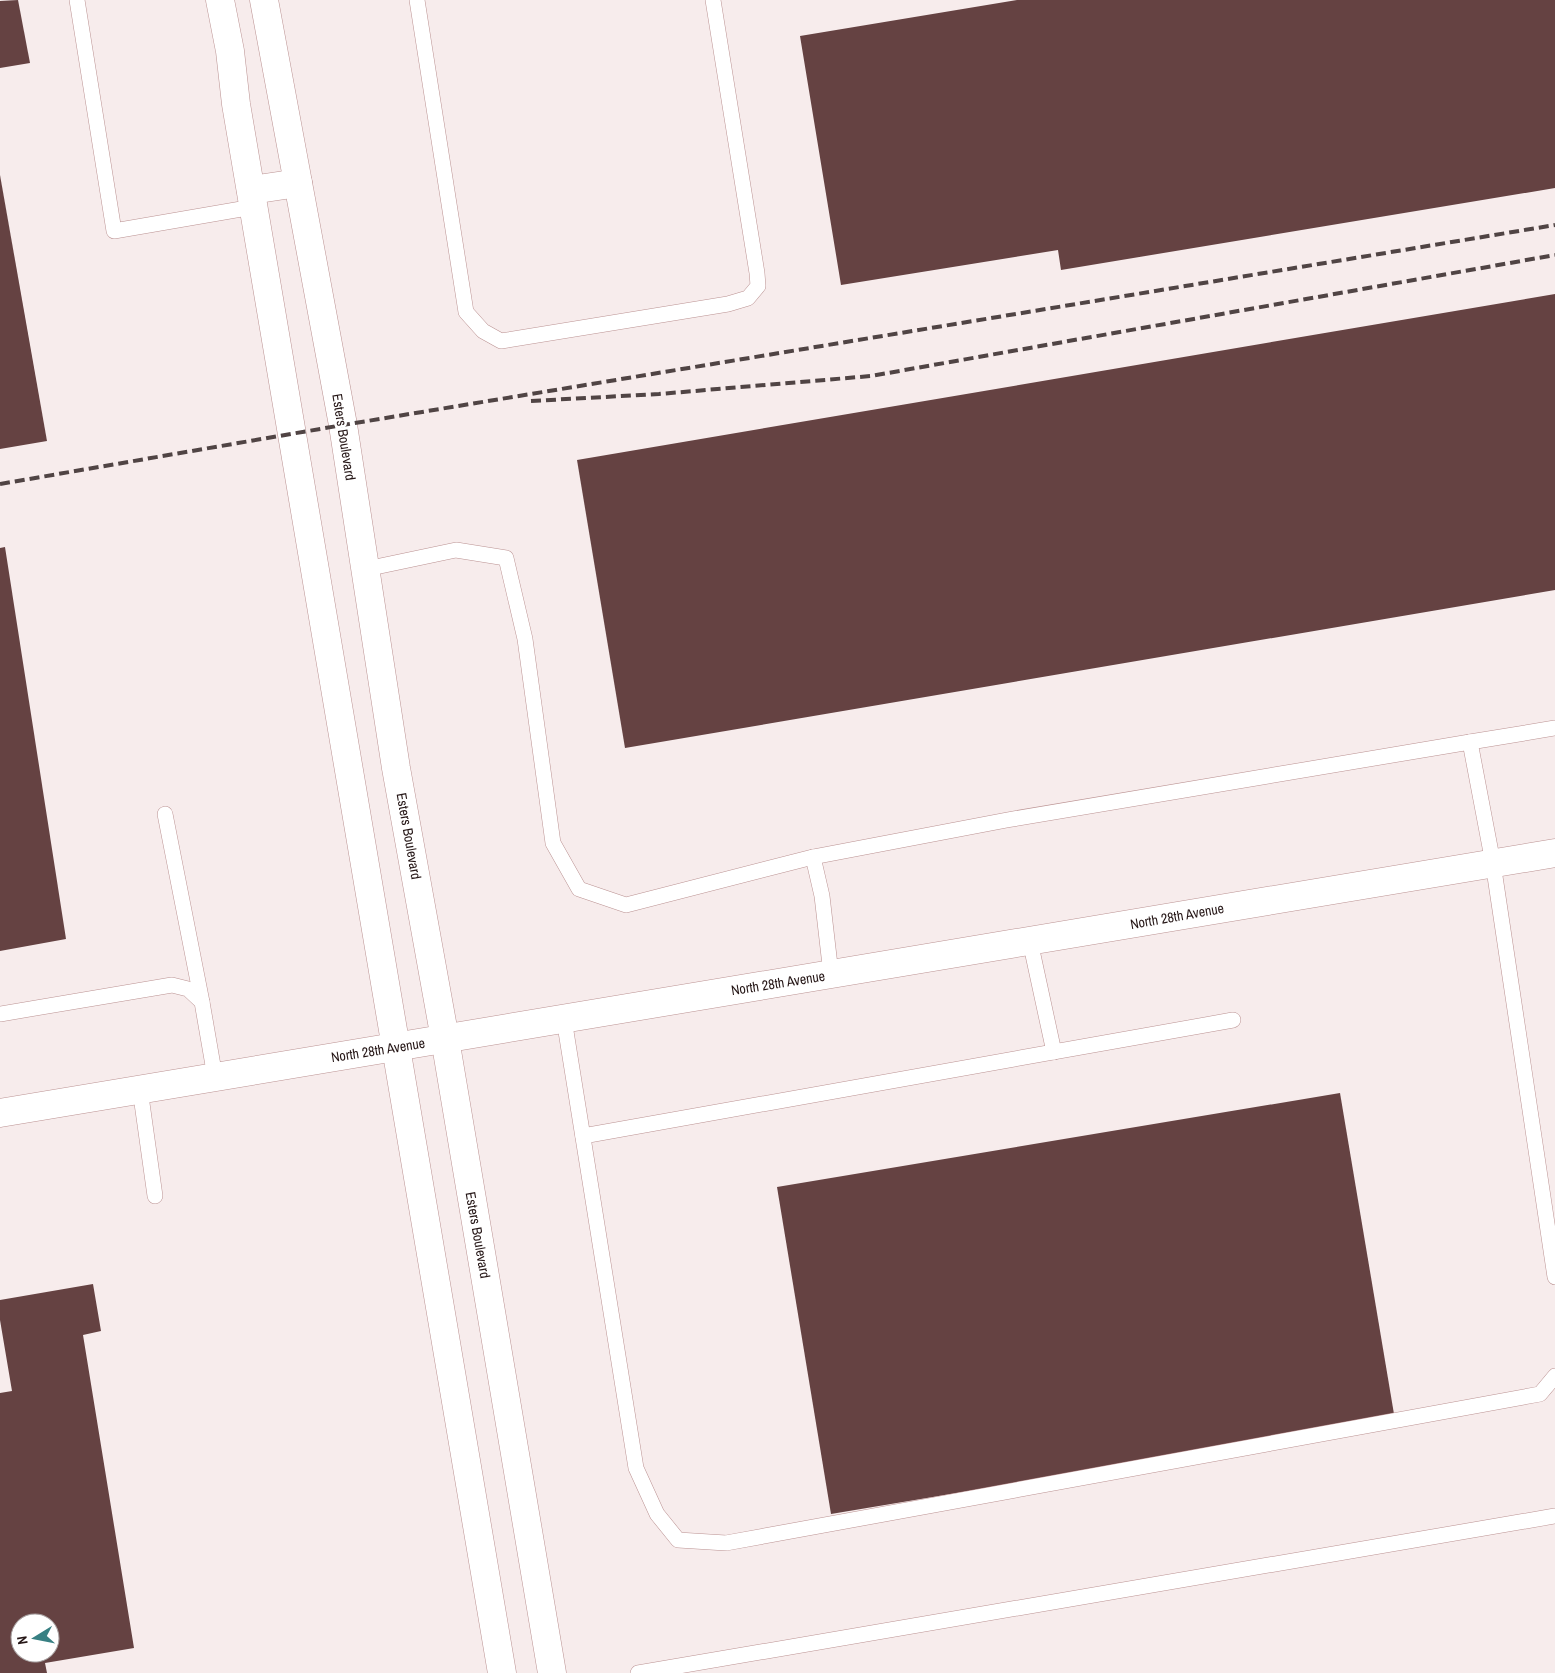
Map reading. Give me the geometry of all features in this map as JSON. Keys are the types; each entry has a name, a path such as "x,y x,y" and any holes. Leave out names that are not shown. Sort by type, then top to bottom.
{"street":[{"path":"220,0 502,1673"},
{"name":"Esters Boulevard","path":"264,0 343,425 396,768 445,1039 552,1673"},
{"path":"252,198 298,182"},
{"name":"North 28th Avenue","path":"0,1113 1555,852"}],"lane":[{"path":"77,0 114,231 252,198"},
{"path":"416,0 466,312 483,331 501,341 728,304 748,298 758,286 712,0"},
{"path":"366,569 456,550 506,558 525,639 553,843 579,889 626,905 813,857 1007,820 1555,728"},
{"path":"1470,742 1493,863 1555,1277"},
{"path":"165,814 215,1077"},
{"path":"813,857 822,896 831,974"},
{"path":"1030,941 1054,1052"},
{"path":"0,1014 172,985 188,988 202,1002"},
{"path":"564,1019 636,1468 657,1514 678,1540 726,1543 1530,1396 1540,1394 1555,1376"},
{"path":"583,1136 1233,1020"},
{"path":"140,1090 155,1196"},
{"path":"638,1673 685,1669 1555,1516"}],"shaded area":[{"path":"0,0 1555,0 1555,1673 0,1673"}],"building":[{"path":"18,0 30,63 0,68 0,1"},
{"path":"1017,0 1555,0 1555,188 1061,270 1058,250 841,285 800,36"},
{"path":"0,175 47,441 0,449"},
{"path":"1555,294 1555,590 625,748 577,460"},
{"path":"5,547 66,939 0,951 0,548"},
{"path":"1340,1093 1395,1420 831,1514 777,1187"},
{"path":"93,1284 101,1331 83,1335 134,1648 60,1660 60,1613 10,1613 10,1663 45,1663 47,1673 0,1673 0,1393 12,1391 0,1320 0,1300"}],"railway":[{"path":"0,484 343,425 1555,225"},
{"path":"531,401 659,394 871,376 1555,255"}]}
